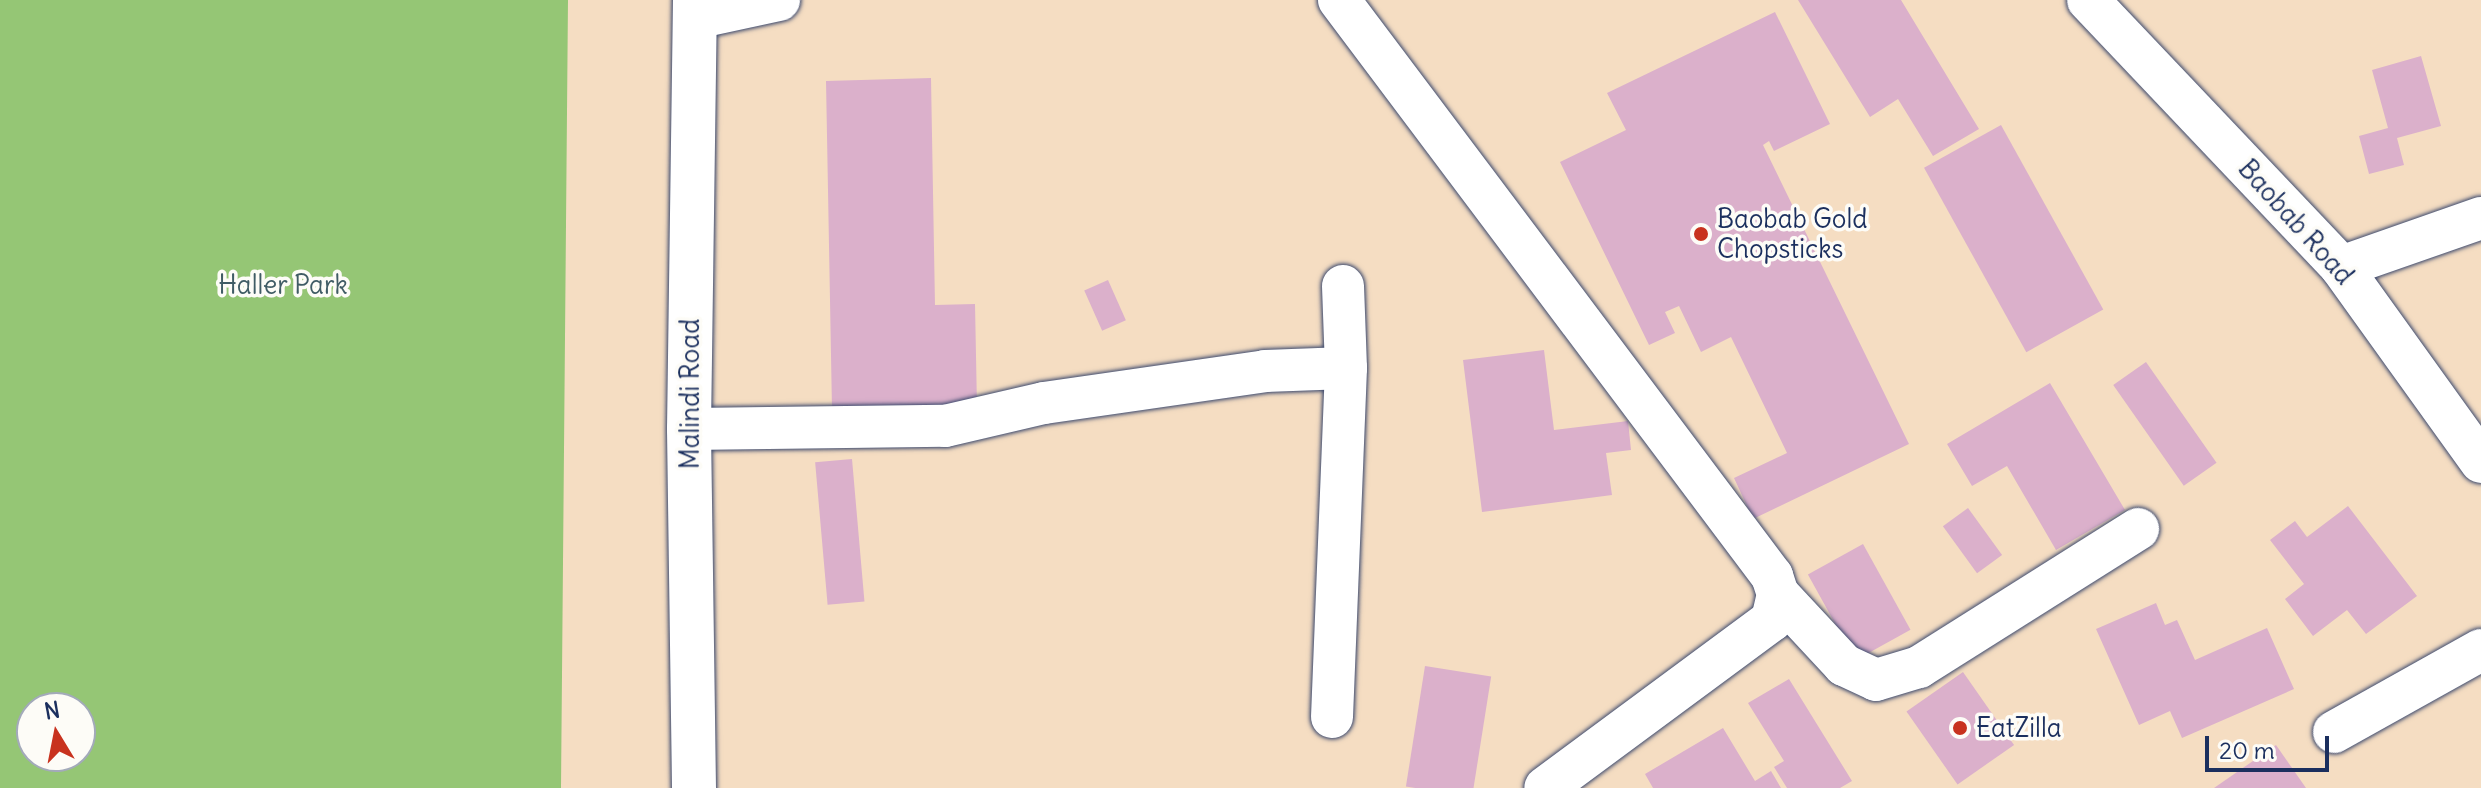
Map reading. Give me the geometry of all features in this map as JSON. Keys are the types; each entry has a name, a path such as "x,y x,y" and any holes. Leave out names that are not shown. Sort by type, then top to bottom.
{"highway":[{"name":"Malindi Road","path":"694,788 689,429 695,9"}],"street":[{"path":"695,9 779,0"},
{"path":"1339,0 1772,576 1778,594 1844,665 1876,680 1919,667 2138,529"},
{"name":"Baobab Road","path":"2088,0 2341,267 2481,462"},
{"path":"2341,267 2481,218"},
{"path":"1332,717 1346,368 1343,286"},
{"path":"689,429 945,426 1076,398 1265,371 1346,368"},
{"path":"1545,788 1772,620 1778,594"},
{"path":"2334,732 2481,650"}],"green space":[{"name":"Haller Park","path":"0,0 568,0 561,788 0,788"}],"building":[{"path":"1798,0 1901,0 1979,129 1933,156 1898,99 1870,117"},
{"name":"Baobab Gold Chopsticks","path":"1775,12 1830,124 1774,151 1769,141 1763,145 1909,444 1753,519 1734,478 1787,453 1731,337 1701,352 1679,306 1665,312 1675,333 1649,345 1560,162 1626,130 1607,93"},
{"path":"2421,56 2441,126 2397,138 2404,165 2369,174 2359,136 2388,128 2372,70"},
{"path":"931,78 935,305 975,304 977,407 832,410 826,81"},
{"path":"2001,125 2103,310 2026,352 1924,168"},
{"path":"1108,280 1126,320 1102,331 1084,291"},
{"path":"1544,350 1554,430 1628,421 1631,450 1606,453 1612,495 1482,512 1463,360"},
{"path":"2146,362 2217,463 2184,486 2113,385"},
{"path":"2050,383 2125,510 2056,550 2007,466 1972,486 1947,444"},
{"path":"852,459 864,601 828,605 815,462"},
{"path":"2348,506 2417,596 2366,634 2347,610 2313,636 2285,599 2304,584 2270,540 2295,521 2307,537"},
{"path":"1968,508 2002,555 1977,573 1943,526"},
{"path":"1863,544 1911,630 1855,660 1808,575"},
{"path":"2156,603 2165,625 2177,620 2195,660 2267,628 2294,689 2182,738 2170,711 2139,725 2096,629"},
{"path":"1425,666 1491,676 1474,788 1406,786"},
{"name":"EatZilla","path":"1963,672 2014,745 1958,784 1906,712"},
{"path":"1789,679 1852,781 1840,788 1787,788 1774,767 1784,761 1748,703"},
{"path":"1723,728 1755,781 1771,771 1781,788 1653,788 1645,774"},
{"path":"2276,745 2306,788 2214,788"}],"place":[{"name":"Baobab Gold Chopsticks","path":"1701,234"},
{"name":"EatZilla","path":"1960,728"}]}
